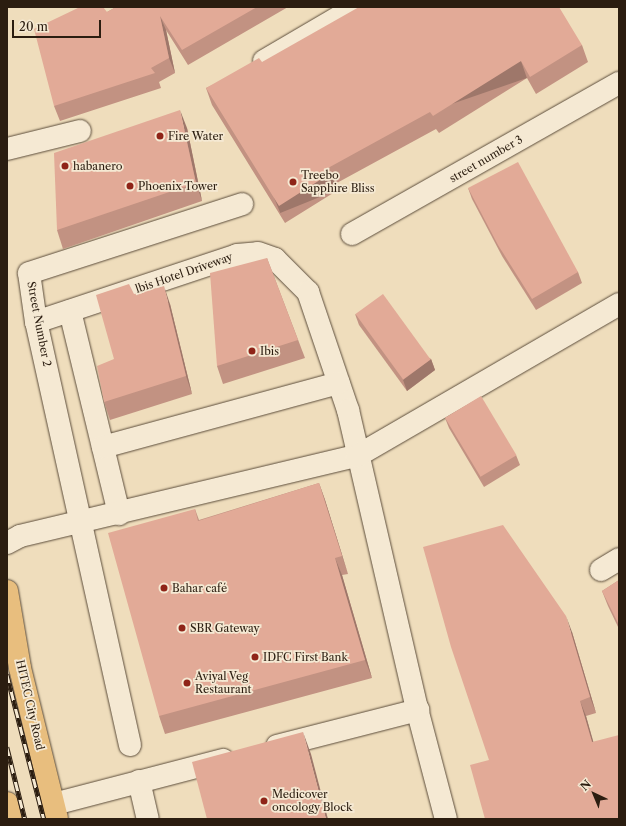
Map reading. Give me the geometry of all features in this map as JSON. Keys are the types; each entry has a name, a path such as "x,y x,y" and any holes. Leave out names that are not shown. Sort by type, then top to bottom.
{"main road":[{"name":"HITEC City Road","path":"7,591 20,668 55,812"},
{"path":"7,803 11,819"}],"street":[{"path":"247,71 356,7"},
{"name":"street number 3","path":"352,234 619,83"},
{"path":"7,149 80,131"},
{"name":"Street Number 2","path":"130,745 36,322 28,265 234,201"},
{"name":"lbis Hotel Driveway","path":"36,322 238,255 258,253 275,259 308,292 348,410 418,710 446,819"},
{"path":"7,543 20,536 81,523 358,456 619,304"},
{"path":"70,311 119,514"},
{"path":"103,447 338,383"},
{"path":"601,570 619,559"},
{"path":"55,812 140,781 418,710"},
{"path":"140,781 148,819"}],"building":[{"path":"80,7 103,7 107,12 116,7 257,7 182,50 160,16 169,58 151,68 155,73 54,106 34,29"},
{"path":"359,7 559,7 582,45 530,77 521,61 433,116 430,112 328,168 331,173 279,206 206,88 259,58 262,62"},
{"name":"Phoenix Tower","path":"180,110 196,183 57,230 54,153"},
{"path":"518,162 578,272 532,299 498,245 468,188"},
{"path":"267,258 298,340 217,366 210,273"},
{"path":"129,284 134,294 164,286 186,376 104,402 97,366 114,359 96,295"},
{"path":"383,294 431,360 403,380 355,314"},
{"path":"481,396 517,455 481,477 445,418"},
{"path":"319,483 342,556 335,558 365,660 159,716 108,533 195,509 198,521"},
{"path":"503,525 566,616 590,697 580,701 592,742 619,735 619,819 485,819 470,765 489,760 451,647 423,547"},
{"path":"619,580 619,625 602,591"},
{"name":"Medicover oncology Block","path":"303,732 326,819 207,819 192,762"}],"railway":[{"path":"7,674 44,819"},
{"path":"7,747 25,819"}],"place":[{"name":"Fire Water","path":"160,136"},
{"name":"habanero","path":"65,166"},
{"name":"Treebo Sapphire Bliss","path":"293,182"},
{"name":"Phoenix Tower","path":"130,186"},
{"name":"Ibis","path":"252,351"},
{"name":"Bahar café","path":"164,588"},
{"name":"SBR Gateway","path":"182,628"},
{"name":"IDFC First Bank","path":"255,657"},
{"name":"Aviyal Veg Restaurant","path":"187,683"},
{"name":"Medicover oncology Block","path":"264,801"}]}
